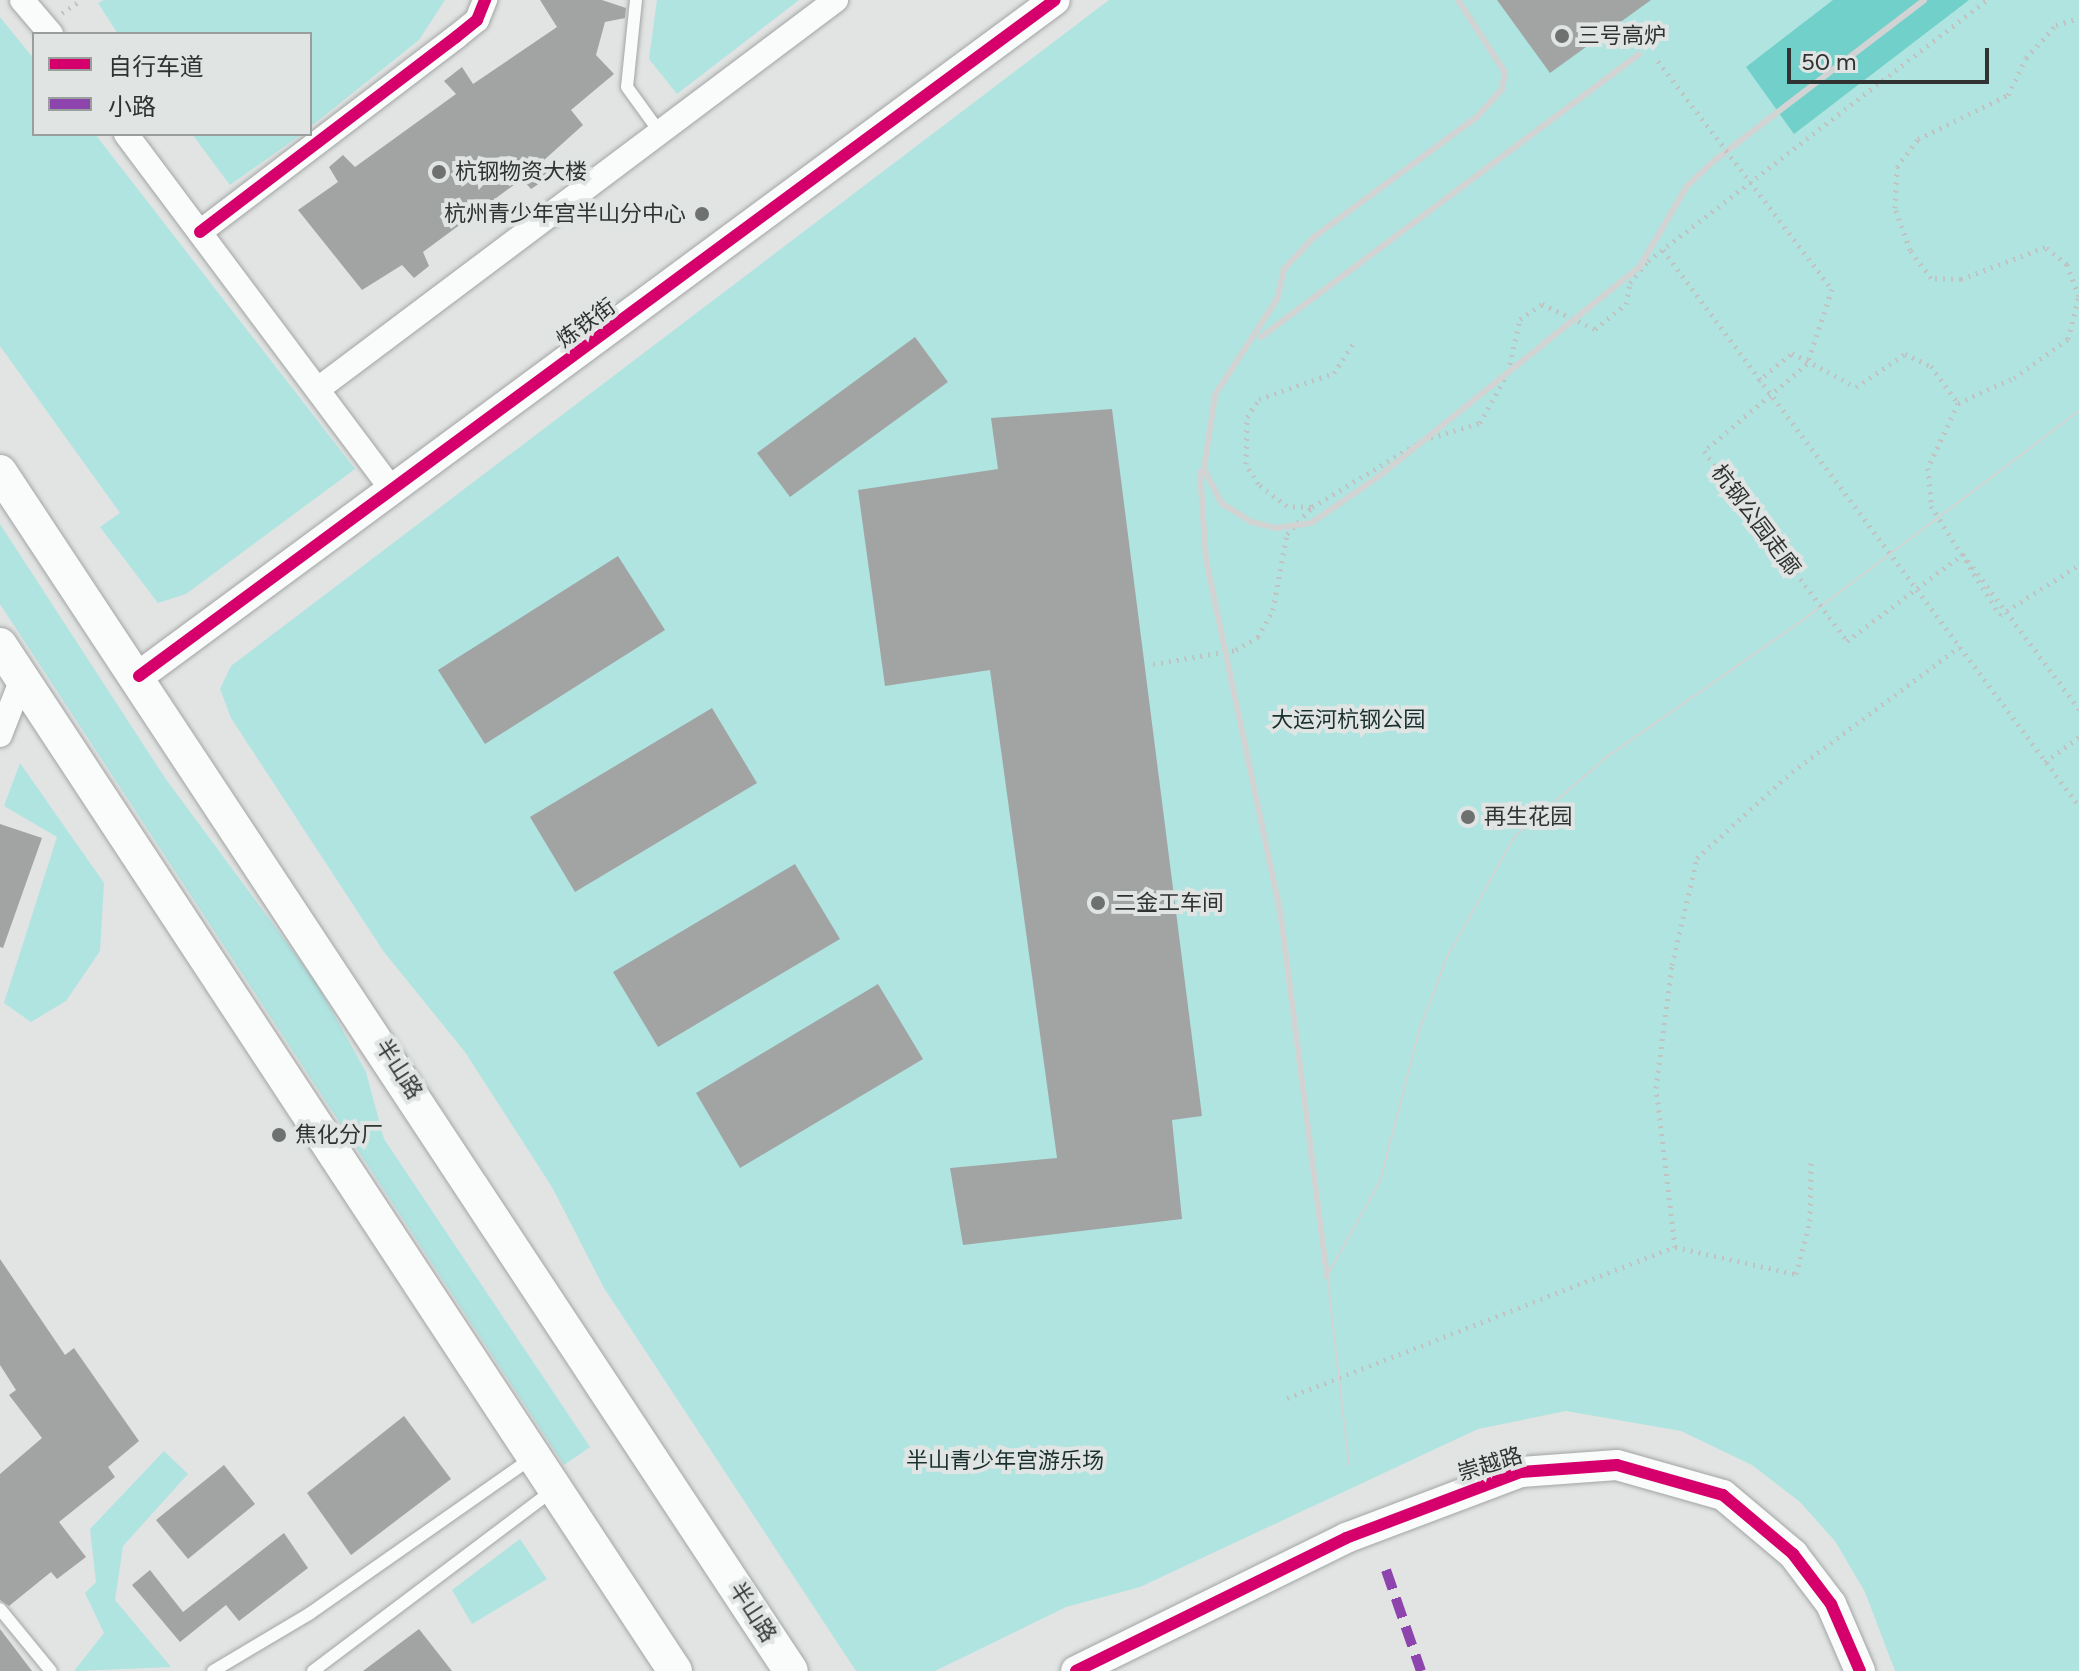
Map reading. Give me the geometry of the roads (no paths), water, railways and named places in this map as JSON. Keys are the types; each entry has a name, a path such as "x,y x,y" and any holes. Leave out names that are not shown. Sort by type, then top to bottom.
{"main road":[{"name":"半山路","path":"0,472 139,676 791,1671"},
{"path":"0,645 675,1671"}],"street":[{"path":"22,0 49,32"},
{"path":"200,232 477,20 485,0"},
{"path":"318,389 662,135 836,0"},
{"name":"炼铁街","path":"139,676 1054,0"},
{"path":"128,136 393,491"},
{"path":"0,735 22,679"},
{"name":"崇越路","path":"1076,1671 1360,1532 1521,1472 1617,1465 1723,1495 1793,1554 1831,1604 1860,1671"}],"lane":[{"path":"636,0 627,87 662,135"},
{"path":"213,1671 334,1597 535,1456"},
{"path":"313,1671 555,1488"},
{"path":"0,1609 51,1671"}],"water":[{"path":"1833,0 1969,0 1794,134 1746,67"}],"tram line":[{"path":"1349,1465 1327,1276 1380,1181 1419,1031 1447,957 1515,836 1608,756 1800,622 2079,411"}],"railway":[{"path":"1458,0 1505,72 1502,89 1478,116 1314,237 1284,269 1277,299 1215,395 1204,469 1221,503 1252,522 1276,528 1311,523 1378,477 1640,266 1687,186 1715,160 1924,0"},
{"path":"1261,337 1639,54"},
{"path":"1200,472 1206,560 1281,917 1327,1276"}],"place":[{"name":"三号高炉","path":"1562,36"},
{"name":"杭钢物资大楼","path":"439,172"},
{"name":"杭州青少年宫半山分中心","path":"702,214"},
{"name":"再生花园","path":"1468,817"},
{"name":"二金工车间","path":"1098,903"},
{"name":"焦化分厂","path":"279,1135"}],"park label":[{"name":"大运河杭钢公园","path":"1348,720"},
{"name":"半山青少年宫游乐场","path":"1005,1461"}]}
